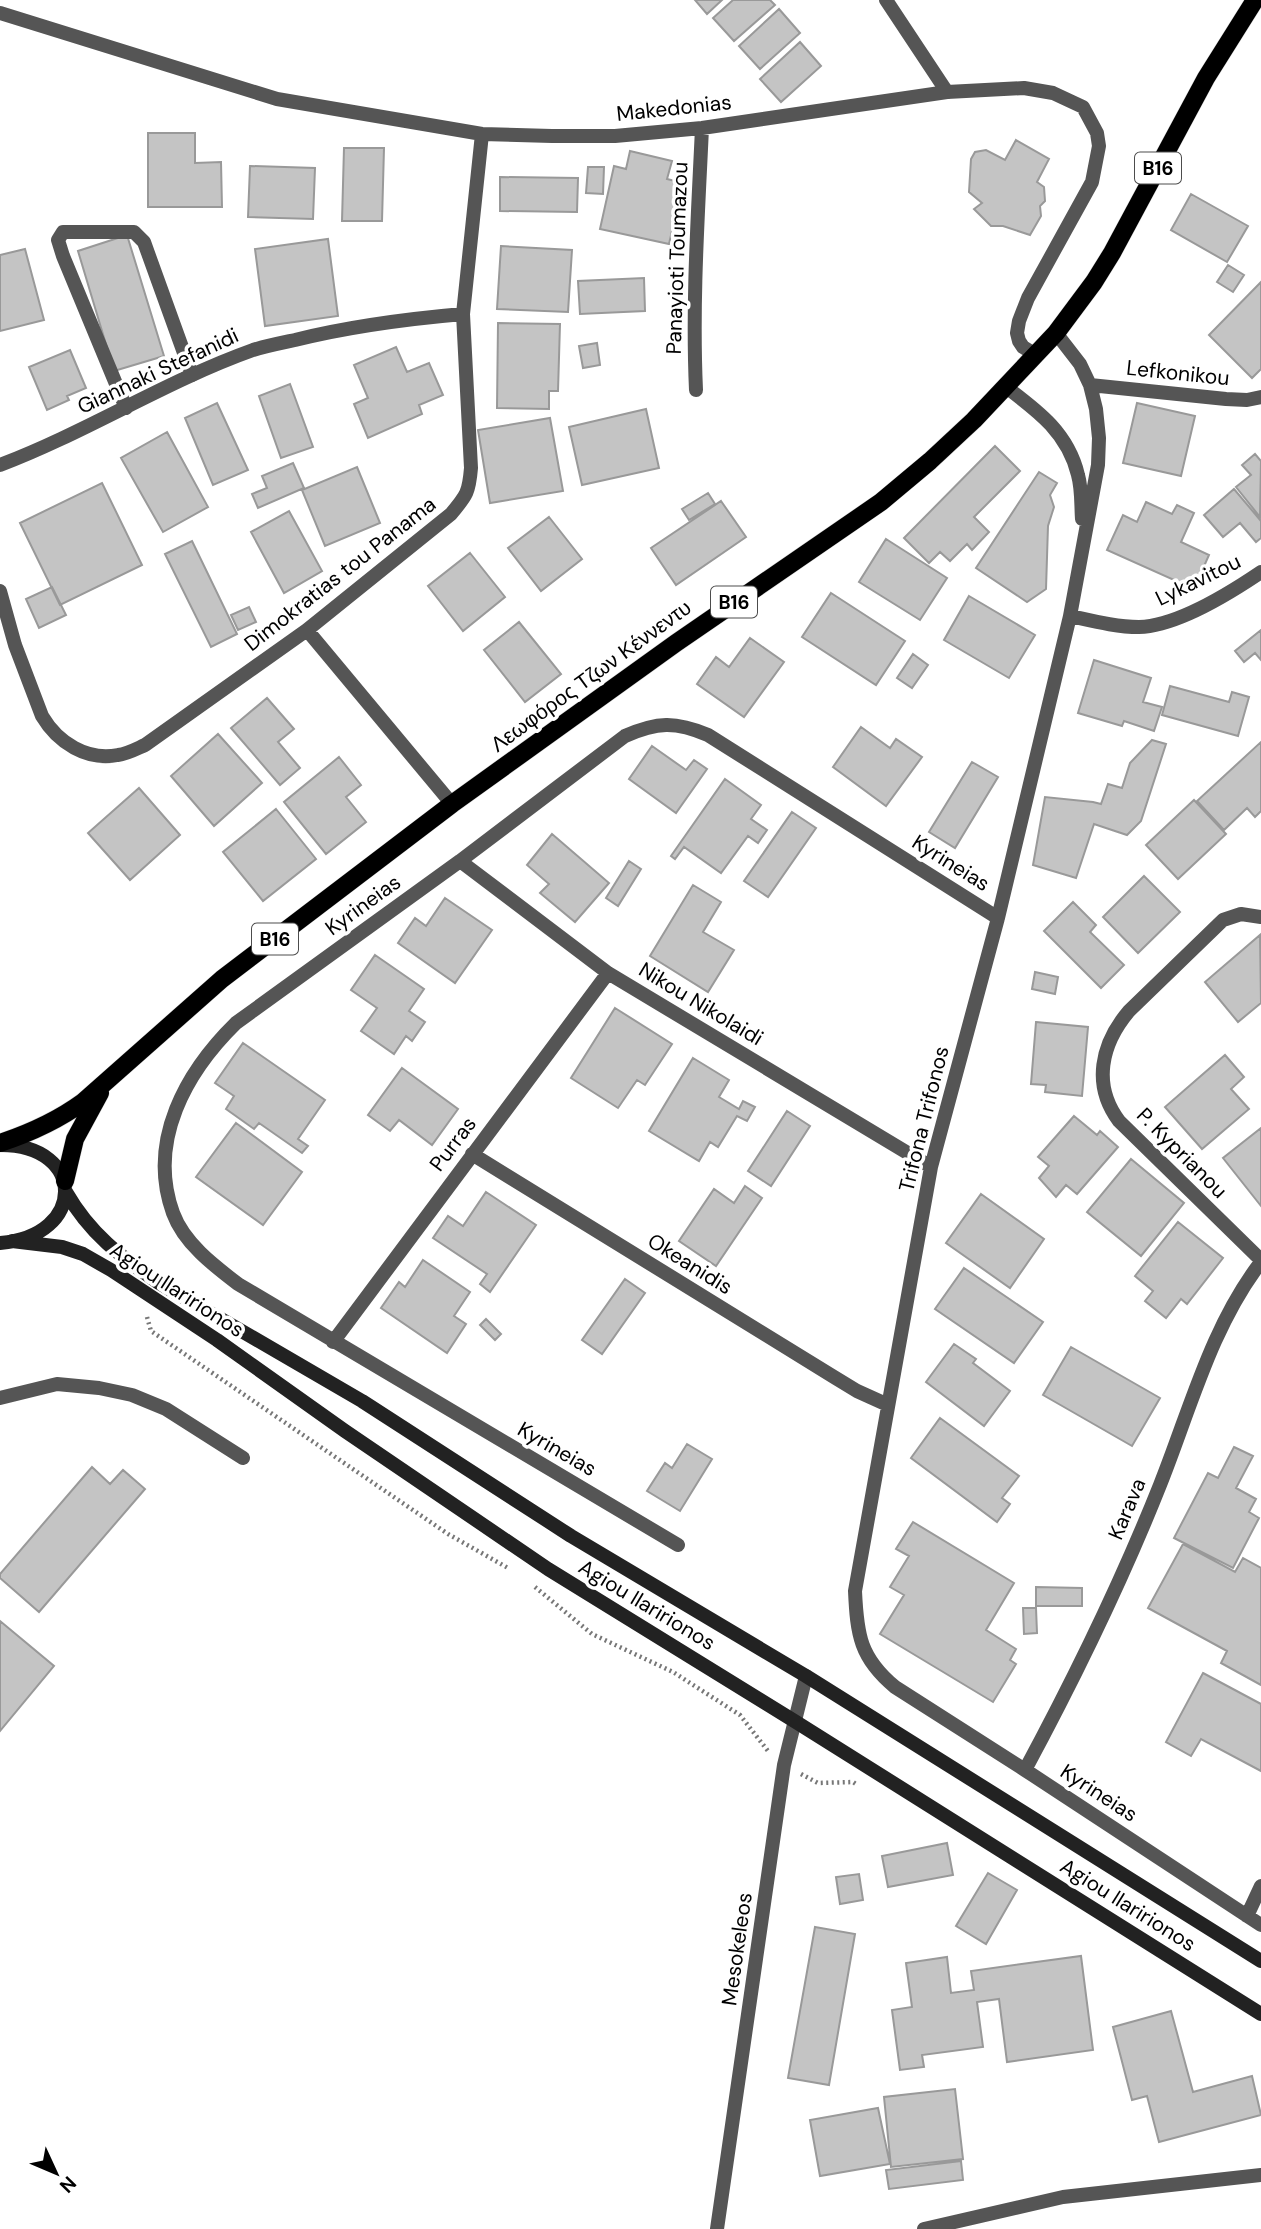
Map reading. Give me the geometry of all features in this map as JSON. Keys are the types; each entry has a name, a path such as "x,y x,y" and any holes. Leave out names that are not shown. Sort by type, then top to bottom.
{"main road":[{"name":"Λεωφόρος Τζων Κέννεντυ","path":"106,1084 222,979 452,804 717,614 881,502 930,461 1006,387 1077,307 1112,253 1206,78 1255,0"},
{"name":"B16","path":"0,1144 60,1118 106,1084"},
{"name":"B16","path":"65,1186 75,1139 106,1084"},
{"name":"Agiou Ilaririonos","path":"0,1144 25,1147 42,1155 55,1166 79,1214 96,1235 159,1283 362,1401 571,1536 806,1676 1261,1961"},
{"path":"6,1242 27,1238 47,1228 57,1217 65,1186"},
{"name":"Agiou Ilaririonos","path":"6,1242 62,1247 83,1254 111,1270 217,1340 537,1563 1261,2014"}],"street":[{"path":"886,0 947,92"},
{"name":"Makedonias","path":"0,13 277,99 482,134 615,136 702,128 947,92 1024,88 1053,93 1083,107 1097,133 1100,146 1092,182 1028,298 1019,321 1019,341 1036,355"},
{"name":"Panayioti Toumazou","path":"696,390 695,288 702,128"},
{"name":"Dimokratias tou Panama","path":"0,591 15,645 42,716 58,737 79,751 97,757 120,755 145,746 307,630 443,521 464,499 470,487 463,314 482,134"},
{"path":"126,408 63,256 58,240 63,232 134,232 140,236 192,375"},
{"name":"Giannaki Stefanidi","path":"0,464 37,451 192,375 255,350 341,329 396,320 463,314"},
{"name":"Trifona Trifonos","path":"912,1699 883,1677 864,1652 856,1615 855,1591 931,1167 998,918 1070,617 1098,465 1099,438 1090,385 1080,364 1056,333"},
{"name":"Lefkonikou","path":"1090,385 1226,399 1247,400 1261,397"},
{"name":"Trifona Trifonos","path":"1006,387 1038,411 1063,439 1079,477 1084,534"},
{"name":"Lykavitou","path":"1070,617 1143,627 1188,613 1236,589 1261,572"},
{"path":"307,630 452,804"},
{"name":"Kyrineias","path":"678,1545 333,1342 238,1284 204,1257 173,1214 169,1197 166,1171 170,1126 180,1097 215,1043 236,1023 625,736 648,727 682,725 722,742 998,918"},
{"name":"Nikou Nikolaidi","path":"460,860 608,973 931,1167"},
{"name":"P. Kyprianou","path":"1261,917 1241,914 1217,924 1129,1010 1112,1036 1104,1061 1102,1083 1108,1107 1119,1121 1261,1261"},
{"name":"Purras","path":"333,1342 608,973"},
{"name":"Okeanidis","path":"472,1154 858,1391 888,1405"},
{"name":"Karava","path":"1025,1770 1066,1694 1116,1590 1222,1326 1235,1298 1261,1261"},
{"path":"0,1398 57,1384 99,1388 132,1395 166,1409 243,1458"},
{"name":"Mesokeleos","path":"717,2229 784,1765 806,1676"},
{"name":"Kyrineias","path":"912,1699 1261,1925"},
{"path":"1247,1916 1261,1886"},
{"path":"923,2229 1062,2197 1261,2175"}],"building":[{"path":"695,0 722,0 707,14"},
{"path":"733,0 770,0 775,5 734,41 713,18"},
{"path":"779,9 800,33 760,69 739,46"},
{"path":"800,42 821,66 781,102 760,79"},
{"path":"148,133 195,133 195,163 221,162 222,207 148,207"},
{"path":"1016,140 1049,159 1037,182 1044,187 1045,201 1040,206 1041,216 1030,235 1003,226 991,226 974,209 982,203 969,192 971,159 975,152 986,150 1005,160"},
{"path":"344,148 384,148 382,221 342,221"},
{"path":"630,151 672,161 667,179 683,183 669,244 600,229 614,166 626,169"},
{"path":"250,166 315,168 313,219 248,217"},
{"path":"588,167 604,167 603,194 586,193"},
{"path":"500,177 578,178 577,212 500,211"},
{"path":"1191,194 1248,226 1227,262 1171,230"},
{"path":"127,235 164,356 114,371 78,251"},
{"path":"328,239 338,316 265,326 255,249"},
{"path":"501,246 572,250 568,312 497,309"},
{"path":"25,249 44,320 0,331 0,255"},
{"path":"1228,265 1244,275 1233,292 1217,282"},
{"path":"644,278 645,311 580,314 578,281"},
{"path":"1261,282 1261,369 1252,378 1209,335"},
{"path":"498,323 560,324 558,391 549,391 549,409 497,408"},
{"path":"597,343 600,365 583,368 579,346"},
{"path":"396,347 407,372 429,363 443,395 419,405 422,414 368,438 354,404 368,398 354,365"},
{"path":"70,350 86,388 67,396 69,400 47,410 29,367"},
{"path":"290,384 313,447 281,458 259,396"},
{"path":"217,403 248,470 213,485 185,418"},
{"path":"1137,403 1195,416 1181,476 1123,463"},
{"path":"646,409 659,468 582,485 569,427"},
{"path":"550,418 563,491 490,503 478,430"},
{"path":"167,432 208,507 163,532 121,458"},
{"path":"995,446 1020,471 974,517 989,532 972,550 967,544 950,561 940,552 929,563 904,538"},
{"path":"1255,454 1261,461 1260,517 1236,487 1251,475 1242,465"},
{"path":"293,463 304,488 258,508 252,494 267,488 262,476"},
{"path":"357,467 380,523 325,546 302,490"},
{"path":"1039,472 1057,483 1050,495 1054,507 1048,526 1046,589 1027,602 976,568"},
{"path":"102,483 142,565 60,605 20,523"},
{"path":"1234,489 1261,521 1261,538 1256,542 1240,523 1223,537 1204,515"},
{"path":"708,493 715,504 689,520 682,509"},
{"path":"721,501 746,537 676,585 651,548"},
{"path":"1146,502 1172,514 1177,505 1194,513 1181,542 1209,555 1194,589 1107,550 1123,515 1137,522"},
{"path":"289,511 322,571 284,593 251,532"},
{"path":"549,517 582,559 541,591 508,548"},
{"path":"886,539 947,578 920,620 859,582"},
{"path":"192,541 237,634 211,647 165,554"},
{"path":"470,553 505,597 463,631 428,586"},
{"path":"52,587 66,615 39,628 26,599"},
{"path":"831,593 905,641 876,685 802,637"},
{"path":"969,596 1035,635 1009,678 944,640"},
{"path":"249,607 256,622 238,630 231,615"},
{"path":"519,622 561,674 525,702 484,650"},
{"path":"1261,630 1261,660 1255,653 1244,662 1235,651"},
{"path":"750,638 784,662 744,717 697,684 716,657 729,667"},
{"path":"913,654 928,665 912,688 897,678"},
{"path":"1094,660 1151,678 1143,702 1162,707 1154,731 1124,721 1122,726 1078,713"},
{"path":"1170,686 1229,702 1232,692 1249,697 1238,736 1162,715"},
{"path":"267,698 294,729 278,742 300,768 280,785 231,728"},
{"path":"861,727 890,748 896,739 922,757 886,806 833,767"},
{"path":"218,734 262,783 214,826 171,776"},
{"path":"1152,740 1166,744 1141,821 1127,835 1094,824 1076,878 1033,865 1045,797 1101,804 1108,784 1122,788 1130,763"},
{"path":"1261,742 1261,811 1255,817 1247,808 1224,830 1197,801"},
{"path":"652,746 686,770 694,760 707,769 676,813 629,779"},
{"path":"339,757 361,785 346,797 366,822 326,854 284,802"},
{"path":"972,762 998,777 955,848 929,832"},
{"path":"725,779 761,805 751,819 767,830 758,843 748,836 721,873 684,847 675,859 671,856"},
{"path":"139,788 180,835 130,880 88,833"},
{"path":"1194,800 1226,834 1178,879 1146,845"},
{"path":"276,809 316,859 263,901 223,852"},
{"path":"792,812 816,828 768,897 744,881"},
{"path":"552,834 609,883 575,922 540,893 549,884 527,865"},
{"path":"629,861 641,869 618,906 606,898"},
{"path":"1144,876 1180,912 1138,953 1103,917"},
{"path":"693,885 721,902 703,932 734,950 708,992 650,956"},
{"path":"445,898 492,930 455,983 398,943 415,918 426,926"},
{"path":"1073,902 1096,925 1090,932 1124,965 1101,988 1044,931"},
{"path":"1260,935 1261,1003 1238,1022 1205,982"},
{"path":"375,955 424,989 409,1011 425,1022 412,1041 406,1036 394,1054 361,1031 377,1008 351,990"},
{"path":"1035,972 1058,977 1055,994 1032,989"},
{"path":"615,1008 672,1044 645,1085 637,1080 618,1108 571,1078"},
{"path":"1036,1022 1088,1027 1082,1096 1045,1092 1046,1085 1031,1084"},
{"path":"243,1043 325,1100 298,1139 308,1146 302,1153 259,1123 254,1129 226,1109 234,1096 215,1083"},
{"path":"1225,1055 1244,1077 1231,1089 1249,1109 1202,1149 1165,1107"},
{"path":"693,1058 729,1080 719,1097 739,1109 743,1101 755,1107 747,1121 737,1116 718,1147 710,1142 699,1161 649,1131"},
{"path":"402,1068 458,1109 432,1145 399,1120 390,1131 368,1115"},
{"path":"787,1111 810,1126 771,1186 748,1171"},
{"path":"1074,1116 1097,1135 1100,1131 1118,1147 1077,1194 1066,1185 1056,1197 1039,1178 1049,1166 1038,1157"},
{"path":"236,1123 302,1172 263,1225 196,1177"},
{"path":"1261,1128 1261,1206 1223,1158"},
{"path":"1131,1159 1184,1203 1141,1256 1087,1212"},
{"path":"745,1186 762,1198 716,1266 679,1241 714,1189 734,1203"},
{"path":"486,1192 536,1225 490,1292 480,1284 487,1274 433,1238 448,1216 463,1226"},
{"path":"981,1194 1044,1239 1010,1288 946,1243"},
{"path":"1178,1222 1223,1258 1187,1304 1181,1299 1166,1318 1145,1301 1153,1291 1135,1276"},
{"path":"423,1260 470,1292 454,1316 466,1324 447,1353 381,1308 399,1282 405,1287"},
{"path":"964,1268 1043,1322 1014,1363 935,1309"},
{"path":"625,1279 645,1293 602,1354 582,1340"},
{"path":"486,1319 501,1334 495,1340 480,1325"},
{"path":"954,1344 976,1359 973,1363 1010,1391 984,1426 926,1382"},
{"path":"1071,1347 1160,1398 1132,1446 1043,1395"},
{"path":"940,1418 1019,1476 1002,1498 1010,1504 997,1522 911,1458"},
{"path":"687,1444 712,1459 680,1511 647,1491 665,1463 672,1468"},
{"path":"1234,1447 1253,1456 1236,1488 1256,1499 1249,1512 1259,1518 1233,1568 1174,1538 1208,1473 1218,1478"},
{"path":"92,1467 110,1484 123,1470 145,1489 39,1612 0,1578 0,1574"},
{"path":"913,1522 1014,1583 986,1630 1016,1649 1010,1660 1016,1664 993,1702 880,1634 904,1595 890,1587 909,1556 896,1549"},
{"path":"1183,1544 1235,1572 1243,1558 1261,1568 1261,1685 1221,1663 1227,1651 1148,1608"},
{"path":"1036,1587 1082,1588 1082,1606 1036,1606"},
{"path":"1023,1608 1036,1608 1037,1633 1024,1634"},
{"path":"0,1621 54,1666 0,1731"},
{"path":"1203,1673 1261,1704 1261,1771 1201,1739 1191,1756 1166,1742"},
{"path":"947,1843 953,1875 888,1887 882,1856"},
{"path":"988,1873 1017,1890 986,1944 956,1926"},
{"path":"859,1874 863,1900 840,1904 836,1877"},
{"path":"815,1927 855,1934 829,2085 788,2078"},
{"path":"1081,1956 1093,2050 1007,2062 999,1999 977,2002 983,2047 922,2055 924,2067 900,2070 892,2010 912,2007 906,1963 947,1957 951,1993 974,1990 971,1971"},
{"path":"1171,2011 1193,2092 1252,2076 1261,2115 1159,2142 1147,2096 1132,2100 1113,2027"},
{"path":"955,2089 963,2159 891,2167 884,2097"},
{"path":"878,2108 890,2164 820,2176 810,2120"},
{"path":"961,2161 963,2180 889,2189 886,2170"}]}
